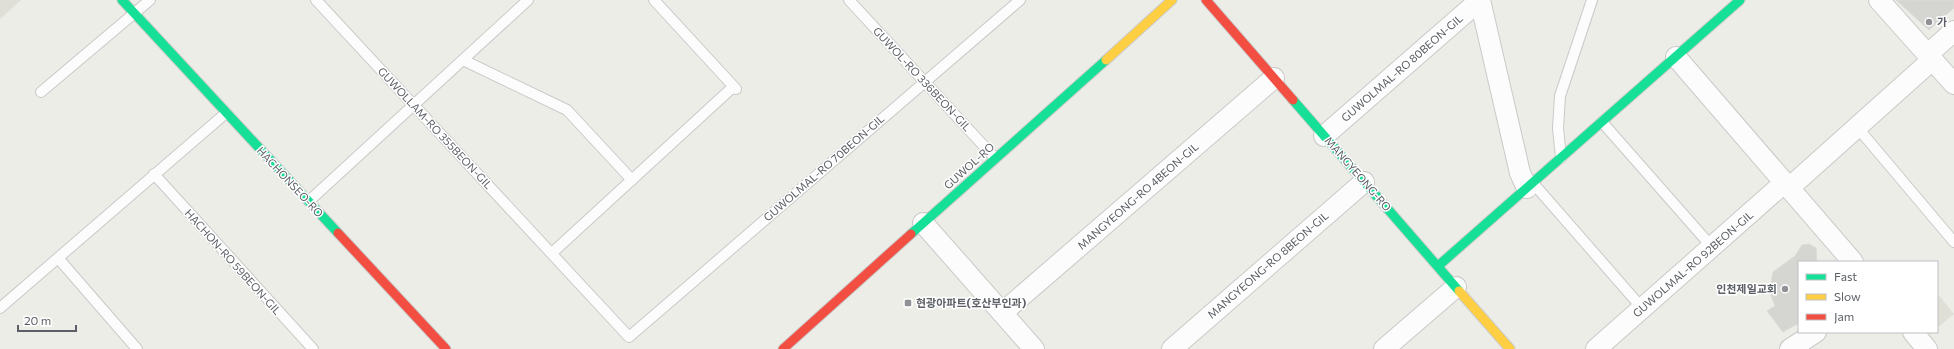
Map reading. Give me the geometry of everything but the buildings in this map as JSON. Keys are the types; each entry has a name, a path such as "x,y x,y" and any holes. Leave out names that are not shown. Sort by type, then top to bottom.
{"street":[{"name":"HACHONSEO-RO","path":"122,0 446,349"},
{"name":"GUWOL-RO","path":"783,349 1172,0"},
{"name":"MANGYEONG-RO","path":"1206,0 1510,349"},
{"name":"GUWOLMAL-RO 80BEON-GIL","path":"1324,136 1480,0 1520,173 1530,186"},
{"path":"1438,266 1740,0"},
{"path":"1879,0 1954,84"},
{"name":"GUWOLMAL-RO 92BEON-GIL","path":"1596,349 1712,247 1857,127 1930,57 1954,31"},
{"path":"1676,57 1852,261"},
{"name":"MANGYEONG-RO 4BEON-GIL","path":"1002,313 1274,78"},
{"name":"MANGYEONG-RO 8BEON-GIL","path":"1172,349 1364,182"},
{"path":"923,223 1031,348"},
{"path":"1384,349 1456,287"},
{"path":"1790,349 1814,333"},
{"path":"1914,333 1927,349"}],"lane":[{"path":"41,92 150,0"},
{"path":"309,202 528,0"},
{"path":"552,253 734,88 654,0"},
{"name":"GUWOL-RO 336BEON-GIL","path":"849,0 995,158"},
{"name":"GUWOLMAL-RO 70BEON-GIL","path":"629,337 1020,0"},
{"path":"1561,158 1558,128 1560,96 1592,0"},
{"name":"GUWOLLAM-RO 355BEON-GIL","path":"319,1 629,337"},
{"path":"463,60 567,110 632,180"},
{"path":"0,308 226,113"},
{"path":"1602,122 1712,247"},
{"path":"1857,127 1954,242"},
{"name":"HACHON-RO 59BEON-GIL","path":"154,174 312,349"},
{"path":"1530,186 1642,308"},
{"path":"58,258 137,349"}],"shaded area":[{"path":"0,0 21,0 0,19"},
{"path":"1938,294 1954,314 1938,327"}],"traffic: fast":[{"path":"122,0 338,233"},
{"path":"1438,266 1740,0"},
{"path":"911,234 1106,60"},
{"path":"1293,100 1459,291"}],"traffic: slow":[{"path":"1106,60 1172,0"},
{"path":"1459,291 1510,349"}],"traffic: jam":[{"path":"1206,0 1293,100"},
{"path":"338,233 446,349"},
{"path":"783,349 911,234"}],"place":[{"name":"가","path":"1929,22"},
{"name":"인천제일교회","path":"1785,289"},
{"name":"현광아파트(호산부인과)","path":"908,303"}]}
